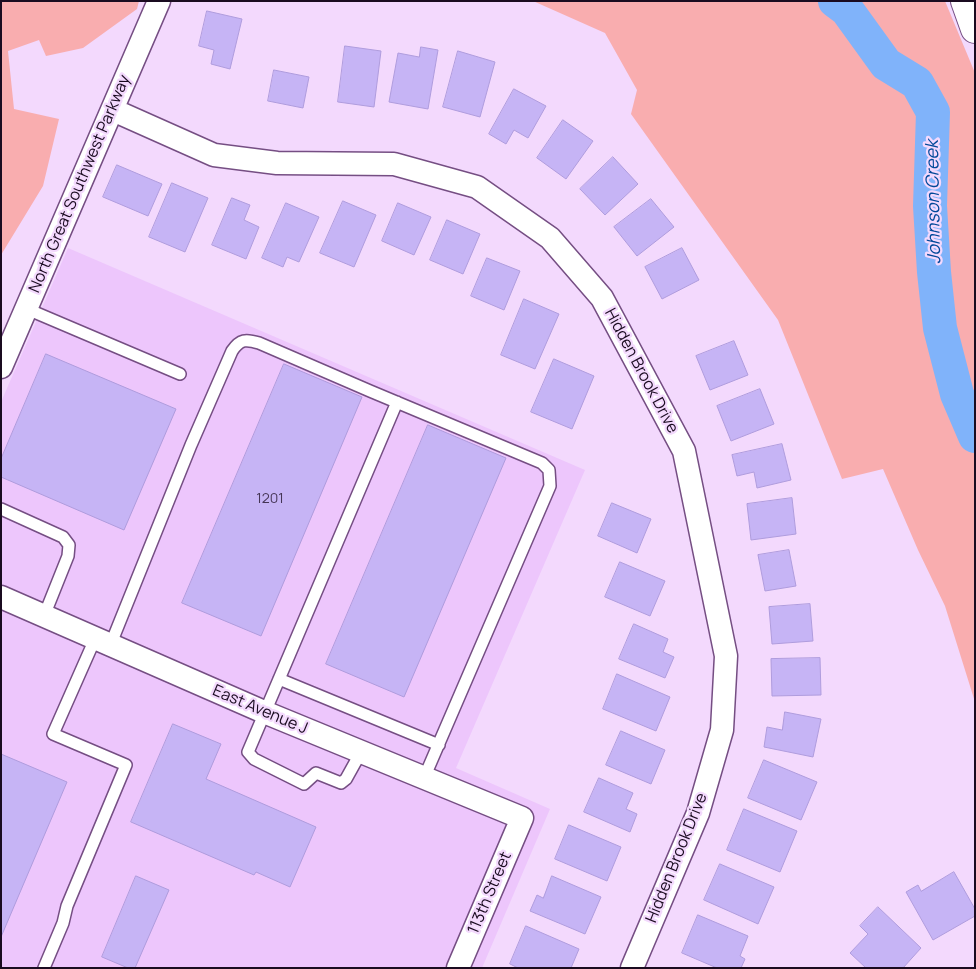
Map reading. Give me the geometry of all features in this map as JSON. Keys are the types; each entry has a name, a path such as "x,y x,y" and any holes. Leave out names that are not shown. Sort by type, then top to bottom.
{"street":[{"name":"North Great Southwest Parkway","path":"1,368 159,1"},
{"path":"965,1 975,29"},
{"name":"Hidden Brook Drive","path":"112,110 214,155 277,163 394,164 477,187 550,238 602,298 684,451 726,656 722,730 698,813 632,968"},
{"name":"East Avenue J","path":"1,597 264,712 522,818"},
{"name":"113th Street","path":"458,968 522,818"}],"lane":[{"path":"26,309 180,374"},
{"path":"44,968 63,923 67,906 126,765 53,734 102,642 232,351 242,341 248,340 259,343 542,463 549,470 550,486 424,778"},
{"path":"361,752 346,779 341,783 316,773 304,784 254,759 248,752 396,402"},
{"path":"1,509 63,537 68,545 68,556 44,616"},
{"path":"279,678 439,745"}],"shaded area":[{"path":"1,1 139,1 137,9 83,48 46,56 39,40 8,51 14,109 59,119 43,186 1,255"},
{"path":"533,1 945,1 975,73 975,702 945,606 918,550 883,469 842,479 778,320 631,114 637,90 605,33"},
{"path":"68,248 585,470 456,768 550,809 482,968 1,968 1,402"}],"building":[{"path":"207,11 242,19 230,69 211,64 214,50 199,46"},
{"path":"345,46 381,51 374,107 338,102"},
{"path":"421,47 438,50 428,109 389,102 398,53 419,57"},
{"path":"458,51 495,62 480,117 443,107"},
{"path":"274,70 309,77 303,108 268,101"},
{"path":"514,89 546,106 528,138 514,130 506,144 489,134"},
{"path":"563,120 593,141 566,179 537,158"},
{"path":"613,157 638,184 605,215 580,189"},
{"path":"117,165 162,184 148,216 103,197"},
{"path":"172,183 208,198 185,252 149,237"},
{"path":"232,198 250,205 244,220 259,227 246,259 212,245"},
{"path":"651,199 674,227 637,256 614,227"},
{"path":"343,201 376,215 354,267 320,253"},
{"path":"286,203 319,217 299,262 287,257 283,267 262,258"},
{"path":"398,203 431,217 414,255 382,241"},
{"path":"447,220 480,234 463,274 430,260"},
{"path":"682,248 699,280 662,299 645,267"},
{"path":"487,258 520,271 504,310 471,296"},
{"path":"524,299 559,314 535,369 501,355"},
{"path":"734,341 748,375 710,390 696,356"},
{"path":"46,354 176,409 124,530 1,477 1,459"},
{"path":"554,359 594,376 572,429 531,412"},
{"path":"284,364 362,397 261,636 182,603"},
{"path":"760,389 774,424 731,441 717,406"},
{"path":"428,425 506,458 404,697 326,664"},
{"path":"782,444 791,480 757,488 754,472 737,476 732,455"},
{"path":"792,498 796,534 751,540 747,504"},
{"path":"612,503 651,519 637,553 598,536"},
{"path":"789,550 796,586 765,591 758,555"},
{"path":"620,562 665,581 650,616 605,597"},
{"path":"810,604 813,641 772,644 769,607"},
{"path":"634,624 668,639 663,652 674,657 665,678 619,659"},
{"path":"820,658 821,695 772,696 771,659"},
{"path":"617,674 670,697 656,731 603,709"},
{"path":"785,712 821,719 813,757 764,747 767,727 782,730"},
{"path":"173,724 221,744 206,779 316,827 290,887 256,872 254,875 131,822"},
{"path":"621,731 665,750 651,784 606,765"},
{"path":"1,754 67,782 1,937"},
{"path":"764,760 817,782 801,820 748,798"},
{"path":"599,778 633,793 626,809 637,814 630,832 584,812"},
{"path":"744,809 797,831 780,872 727,850"},
{"path":"569,825 621,847 607,881 555,859"},
{"path":"720,864 774,887 758,924 704,900"},
{"path":"954,872 975,909 975,916 933,940 906,892 918,885 921,891"},
{"path":"136,876 169,890 135,968 128,968 102,957"},
{"path":"552,876 601,897 585,934 530,911 537,895 543,898"},
{"path":"878,907 921,948 903,968 866,968 850,953 868,934 860,926"},
{"path":"698,915 748,936 740,956 745,959 741,968 717,968 682,953"},
{"path":"526,926 579,949 571,968 518,968 510,964"}],"waterway":[{"name":"Johnson Creek","path":"835,1 847,10 886,64 917,83 933,112 930,206 940,328 957,394 975,436"}]}
